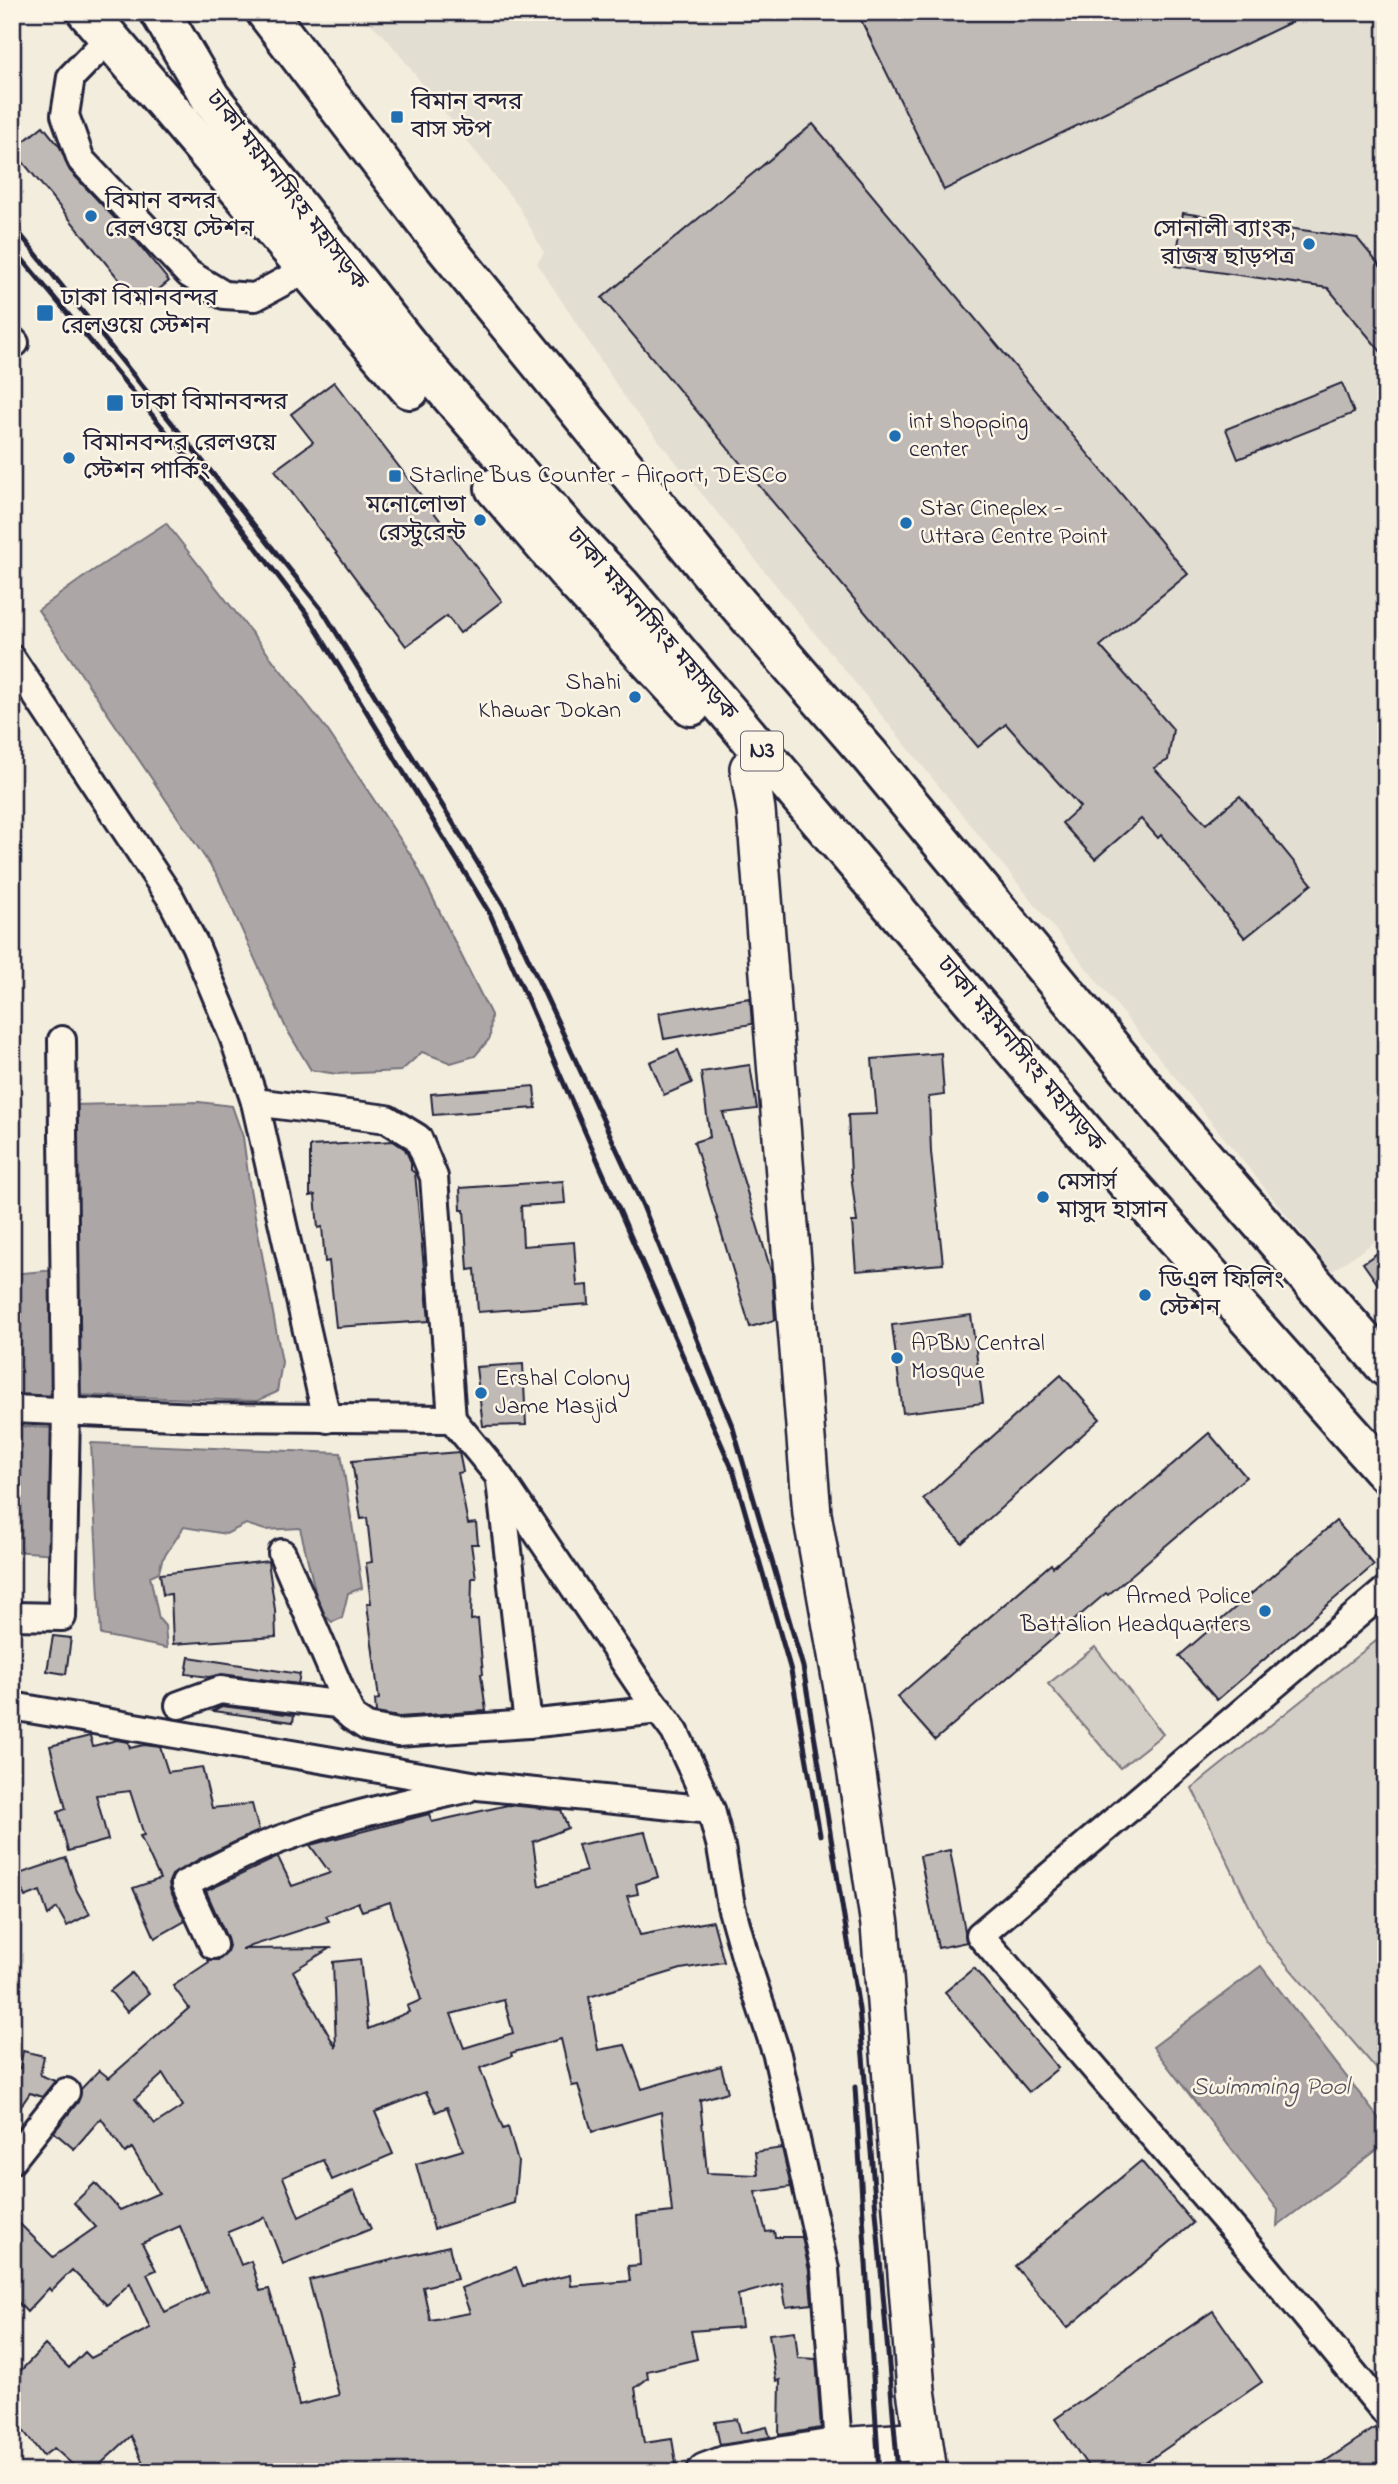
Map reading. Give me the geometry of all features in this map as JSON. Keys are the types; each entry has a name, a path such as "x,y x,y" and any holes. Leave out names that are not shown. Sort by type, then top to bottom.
{"highway":[{"name":"ঢাকা ময়মনসিংহ মহাসড়ক","path":"160,12 210,97 419,359 568,531 621,586 1118,1170 1386,1473"},
{"path":"266,12 442,243 712,573 870,756 1156,1102 1385,1365"},
{"path":"98,25 576,582 749,768 818,817"}],"street":[{"path":"98,25 71,77 65,115 81,160 189,274 224,295 255,297 307,269"},
{"path":"12,659 170,897 200,956 233,1036 255,1102 327,1419"},
{"path":"706,2472 725,2465 926,2456 916,2390 880,1925 849,1722 812,1514 757,824 749,768"},
{"path":"12,1616 62,1618 66,1411 62,1040"},
{"path":"255,1102 387,1119 418,1138 434,1177 452,1419 499,1476 675,1732 711,1810 735,1918 777,2055 825,2269 839,2459"},
{"path":"12,1409 327,1419 452,1419"},
{"path":"499,1476 528,1724"},
{"path":"282,1553 352,1717"},
{"path":"1386,1590 980,1935 1247,2244 1386,2413"},
{"path":"179,1705 220,1690 337,1704 367,1727 398,1733 528,1724 659,1710"},
{"path":"12,1706 478,1786 711,1810"},
{"path":"213,1945 185,1884 259,1848 301,1833 371,1811 478,1786"},
{"path":"12,2160 66,2092"}],"shaded area":[{"path":"359,12 1386,12 1386,1234 1332,1271 629,404 537,263 544,253 519,207 388,40"},
{"path":"1386,1633 1386,2080 1266,1941 1192,1788"},
{"path":"1095,1647 1163,1734 1120,1768 1048,1684"}],"water":[{"path":"166,523 328,731 414,860 491,1015 490,1038 475,1056 451,1063 422,1052 401,1071 337,1074 311,1070 286,1028 218,877 38,610"},
{"path":"199,1102 232,1106 243,1137 282,1362 277,1392 257,1401 75,1395 73,1105"},
{"path":"55,1270 56,1397 12,1393 12,1274"},
{"path":"12,1426 51,1428 57,1554 12,1551"},
{"path":"91,1443 341,1453 362,1588 348,1593 342,1618 332,1622 320,1611 300,1528 265,1530 246,1524 226,1534 184,1527 162,1560 159,1572 150,1576 159,1619 165,1626 167,1648 101,1635"},
{"name":"Swimming Pool","path":"1261,1966 1386,2128 1386,2143 1277,2226 1278,2210 1153,2047"}],"building":[{"path":"857,12 1312,12 944,190"},
{"name":"int shopping center","path":"813,124 1188,574 1100,646 1173,729 1168,760 1154,768 1206,824 1240,796 1312,884 1245,938 1161,835 1158,838 1141,819 1095,859 1062,823 1080,807 1006,724 978,747 602,298"},
{"name":"বিমান বন্দর রেলওয়ে স্টেশন","path":"43,126 60,147 70,171 138,243 169,281 140,305 13,150"},
{"path":"1183,213 1357,238 1386,273 1386,358 1328,288 1175,266"},
{"path":"334,382 502,601 460,633 447,616 406,646 275,470 313,442 291,414"},
{"path":"1342,383 1354,413 1238,459 1226,429"},
{"path":"750,998 752,1024 664,1039 659,1013"},
{"path":"678,1050 692,1083 664,1095 650,1062"},
{"path":"941,1053 944,1095 929,1097 931,1152 943,1264 856,1271 852,1222 857,1222 848,1115 877,1114 872,1059"},
{"path":"750,1065 757,1109 723,1113 772,1274 775,1320 750,1327 694,1142 710,1137 701,1072"},
{"path":"534,1086 536,1108 433,1115 431,1094"},
{"path":"393,1141 405,1149 411,1162 411,1170 415,1173 429,1321 336,1327 329,1261 325,1262 322,1227 318,1228 315,1195 310,1196 310,1146"},
{"path":"563,1181 565,1203 521,1206 523,1246 574,1242 577,1286 588,1285 589,1304 478,1312 475,1269 468,1270 460,1188"},
{"path":"1386,1247 1386,1296 1363,1263"},
{"path":"971,1315 983,1403 903,1413 892,1325"},
{"path":"523,1364 526,1425 483,1426 476,1367"},
{"path":"1061,1375 1100,1419 962,1543 923,1499"},
{"path":"1209,1433 1246,1477 935,1740 897,1697"},
{"path":"459,1452 463,1472 458,1473 468,1524 476,1523 478,1544 471,1544 476,1578 472,1578 471,1620 478,1619 486,1711 399,1717 376,1713 375,1700 379,1699 367,1604 371,1603 366,1563 372,1562 367,1518 361,1519 352,1461"},
{"path":"1336,1521 1374,1565 1217,1700 1179,1656"},
{"path":"268,1561 276,1637 173,1644 171,1594 163,1595 160,1574"},
{"path":"53,1636 71,1638 66,1674 47,1671"},
{"path":"189,1657 300,1674 298,1684 222,1674 209,1677 186,1674"},
{"path":"222,1706 294,1715 293,1722 213,1711"},
{"path":"90,1736 93,1746 117,1740 128,1742 130,1748 144,1745 160,1747 168,1772 202,1767 212,1808 252,1804 259,1831 172,1875 170,1890 185,1921 155,1938 133,1888 160,1879 140,1836 144,1835 130,1791 96,1795 108,1840 68,1851 58,1812 66,1809 50,1746"},
{"path":"508,1805 561,1810 568,1828 533,1842 539,1886 586,1871 578,1845 645,1832 658,1877 636,1884 638,1894 627,1896 640,1935 713,1921 724,1962 681,1969 589,1997 598,2050 625,2045 642,2089 721,2066 728,2092 700,2100 707,2173 758,2175 755,2152 782,2148 791,2187 755,2192 766,2232 774,2231 775,2237 802,2237 812,2304 786,2307 782,2283 738,2295 742,2327 691,2331 697,2359 647,2371 648,2378 635,2388 644,2443 672,2439 677,2469 660,2472 147,2472 131,2436 92,2472 81,2472 54,2448 43,2456 12,2416 12,2380 45,2345 69,2368 85,2352 91,2358 150,2328 130,2283 107,2305 72,2270 51,2291 49,2288 27,2312 12,2296 12,2216 53,2257 96,2227 74,2203 95,2183 120,2210 159,2193 132,2148 125,2153 101,2118 74,2149 54,2132 78,2102 81,2089 99,2070 109,2078 189,2008 173,1986 209,1962 208,1960 219,1960 226,1954 229,1946 227,1938 206,1891 278,1857 292,1886 330,1873 310,1845 429,1814 432,1822","holes":["358,1902 362,1911 390,1902 421,2000 407,2006 409,2012 368,2029 360,1959 333,1962 336,2048 293,1971 330,1948 242,1949 329,1921 326,1916","504,2000 513,2033 464,2048 451,2014","561,2039 572,2086 578,2085 592,2132 661,2112 672,2212 637,2216 640,2265 628,2266 630,2281 571,2286 570,2275 523,2286 516,2267 461,2288 470,2313 430,2320 423,2287 457,2279 449,2246 309,2280 339,2395 299,2405 292,2366 269,2289 260,2291 251,2261 241,2265 228,2232 265,2217 283,2264 371,2229 354,2190 299,2217 283,2177 323,2160 332,2180 393,2154 375,2112 426,2092 436,2112 447,2107 463,2150 416,2164 434,2229 514,2203 518,2162 508,2127 503,2129 480,2068 512,2056 511,2053","163,2074 183,2106 155,2124 135,2099","180,2226 207,2292 165,2312 147,2274 156,2270 142,2243"]},
{"path":"950,1850 967,1942 938,1948 920,1856"},
{"path":"66,1858 77,1891 90,1914 67,1926 57,1908 48,1915 40,1891 25,1897 16,1875"},
{"path":"974,1968 1058,2068 1029,2092 945,1992"},
{"path":"132,1973 149,1993 127,2012 110,1991"},
{"path":"23,2051 44,2056 40,2075 55,2081 42,2097 30,2093 12,2119 12,2066 20,2068"},
{"path":"1141,2161 1193,2223 1067,2328 1015,2266"},
{"path":"1213,2311 1262,2382 1132,2472 1092,2472 1055,2419"},
{"path":"795,2331 798,2358 816,2359 821,2428 779,2435 780,2380 776,2381 769,2334"},
{"path":"737,2419 741,2433 767,2427 770,2437 720,2445 715,2422"},
{"path":"1375,2428 1386,2444 1386,2457 1364,2472 1309,2472"}],"railway":[{"path":"12,224 323,611 504,906 643,1206 733,1428 803,1667 859,2009 898,2472"},
{"path":"12,247 188,458 307,614 490,914 734,1473 791,1671 820,1835"},
{"path":"855,2087 879,2472"}],"place":[{"name":"বিমান বন্দর বাস স্টপ","path":"397,117"},
{"name":"বিমান বন্দর রেলওয়ে স্টেশন","path":"91,216"},
{"name":"সোনালী ব্যাংক, রাজস্ব ছাড়পত্র","path":"1309,244"},
{"name":"ঢাকা বিমানবন্দর রেলওয়ে স্টেশন","path":"45,313"},
{"name":"ঢাকা বিমানবন্দর","path":"115,403"},
{"name":"int shopping center","path":"895,436"},
{"name":"বিমানবন্দর রেলওয়ে স্টেশন পার্কিং","path":"69,458"},
{"name":"Starline Bus Counter - Airport, DESCo","path":"395,476"},
{"name":"মনোলোভা রেস্টুরেন্ট","path":"480,520"},
{"name":"Star Cineplex - Uttara Centre Point","path":"906,523"},
{"name":"Shahi Khawar Dokan","path":"635,697"},
{"name":"মেসার্স মাসুদ হাসান","path":"1043,1197"},
{"name":"ডিএল ফিলিং স্টেশন","path":"1145,1295"},
{"name":"APBN Central Mosque","path":"897,1358"},
{"name":"Ershal Colony Jame Masjid","path":"481,1393"},
{"name":"Armed Police Battalion Headquarters","path":"1265,1611"}]}
